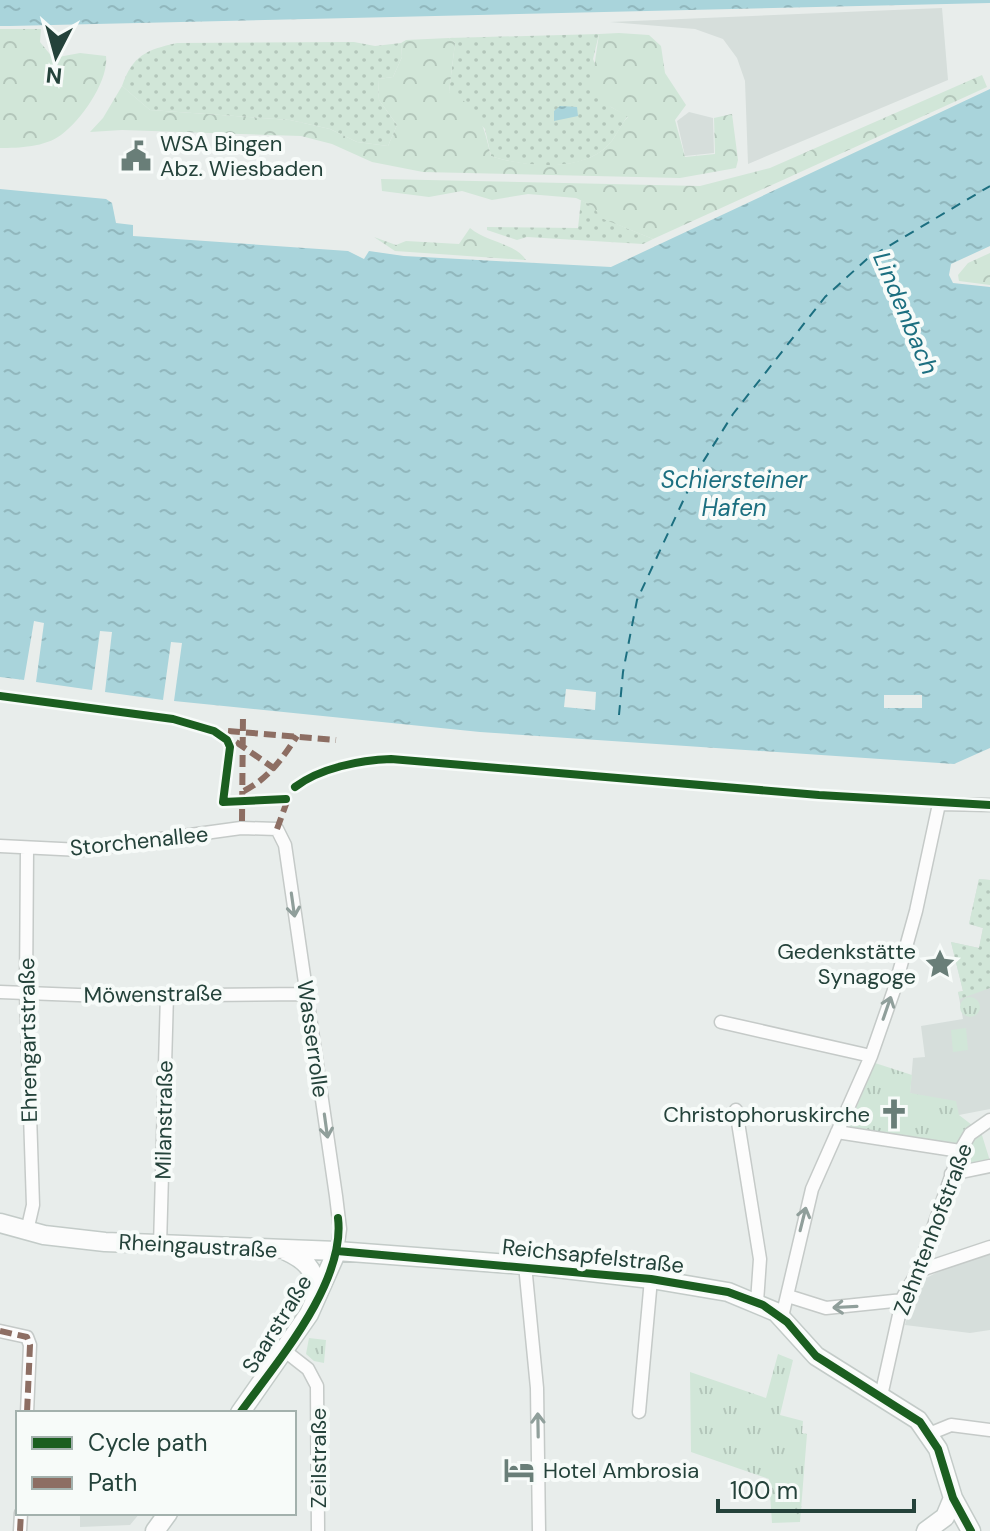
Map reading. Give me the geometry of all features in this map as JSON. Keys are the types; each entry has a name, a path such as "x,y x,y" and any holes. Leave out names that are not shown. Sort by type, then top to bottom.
{"street":[{"path":"782,1317 807,1204 871,1056 903,957 939,804 990,805"},
{"name":"Storchenallee","path":"0,846 104,849 241,828 277,829"},
{"name":"Wasserrolle","path":"277,829 285,845 336,1196 340,1229 337,1251"},
{"name":"Ehrengartstraße","path":"27,849 26,993 33,1205 28,1229"},
{"name":"Möwenstraße","path":"0,992 306,994"},
{"name":"Milanstraße","path":"160,1246 167,994"},
{"path":"721,1022 871,1056"},
{"path":"736,1110 760,1259 757,1302"},
{"name":"Zehntenhofstraße","path":"881,1396 903,1300 918,1271 960,1151 970,1134 990,1120"},
{"path":"837,1132 960,1151"},
{"path":"951,1174 961,1175 990,1166"},
{"name":"Rheingaustraße","path":"0,1220 59,1236 160,1246 337,1251"},
{"path":"918,1271 990,1247"},
{"path":"285,1250 304,1259 311,1267 316,1281 315,1301"},
{"name":"Reichsapfelstraße","path":"337,1251 525,1265 651,1279 710,1288 757,1302 782,1317 816,1356 918,1420 929,1434 953,1498 971,1531"},
{"name":"Saarstraße","path":"241,1411 285,1351 315,1301 337,1251"},
{"path":"525,1265 537,1388 539,1531"},
{"path":"639,1412 651,1279"},
{"path":"788,1296 826,1308 903,1300"},
{"path":"0,1331 27,1337 30,1345 27,1411"},
{"name":"Zeilstraße","path":"285,1351 308,1369 317,1386 318,1531"},
{"path":"929,1434 951,1425 990,1430"},
{"path":"926,1531 945,1517 953,1498"}],"shaded area":[{"path":"942,8 948,80 748,164 745,81 737,58 723,39 695,29 610,22"},
{"path":"689,112 713,118 714,153 685,156 677,121"},
{"path":"979,879 990,880 990,1109 959,1115 910,1093 913,1058 925,1057 921,1026 963,1019 958,992 963,991 951,942 979,948 983,928 969,924"},
{"path":"990,1254 990,1330 970,1333 905,1325 917,1283 945,1268"},
{"path":"80,1515 138,1515 130,1525 80,1527"}],"green space":[{"path":"0,29 41,29 40,42 53,58 80,53 106,56 99,88 77,120 55,139 32,146 0,148"},
{"path":"599,34 593,59 611,107 628,116 611,142 586,159 554,165 520,163 491,156 485,129 449,92 455,43 449,38"},
{"path":"599,34 649,35 661,46 665,73 686,105 675,120 685,157 715,154 714,118 732,114 738,160 736,168 680,178 423,172 372,162 332,144 301,136 122,130 90,132 103,118 122,86 150,110 290,120 330,129 357,142 388,146 397,125 379,100 378,79 393,77 402,57 401,43 406,40 449,38 455,43 449,92 468,104 479,118 491,156 537,165 570,163 599,153 628,117 611,107 591,88"},
{"path":"354,42 375,46 401,43 402,57 393,77 378,79 379,100 397,125 388,146 357,142 330,129 290,120 150,110 122,86 131,67 142,56 177,43"},
{"path":"982,75 987,87 653,239 601,218 593,206 576,198 528,194 492,200 462,191 429,197 382,191 381,179 700,186 770,168"},
{"path":"581,200 593,206 602,218 653,239 643,244 527,237 517,240 487,230 487,227 578,228"},
{"path":"470,228 515,250 526,260 395,251 374,237 396,245 406,241 459,244"},
{"path":"990,253 990,285 959,281 958,275 968,263"},
{"path":"979,879 990,880 990,988 960,999 958,992 963,991 951,942 979,948 983,928 969,924"},
{"path":"970,997 977,1000 980,1007 977,1014 970,1017 963,1014 960,1007 963,1000"},
{"path":"966,1028 968,1050 953,1052 951,1030"},
{"path":"875,1063 912,1075 910,1093 956,1101 959,1115 981,1132 990,1161 968,1168 966,1151 851,1130 849,1125"},
{"path":"309,1338 326,1340 324,1363 314,1361 306,1354"},
{"path":"778,1354 793,1360 780,1415 803,1421 802,1433 807,1434 800,1522 772,1523 769,1479 691,1452 690,1372 766,1398"}],"water":[{"path":"0,0 990,0 990,3 0,26"},
{"name":"Schiersteiner Hafen","path":"990,89 990,246 951,264 949,275 953,283 990,287 990,748 954,764 480,732 174,701 182,643 171,642 163,700 105,692 112,632 100,631 92,690 36,682 44,623 34,621 24,680 0,677 0,189 106,199 112,203 116,223 133,225 133,236 348,251 364,259 369,251 404,256 611,267"},
{"path":"560,106 577,107 578,116 554,121 554,111"}],"pier":[{"path":"566,689 596,692 595,710 564,707"},
{"path":"884,695 922,695 922,708 884,708"}],"ferry route":[{"path":"619,715 623,672 637,600 696,473 733,414 825,297 867,259 990,186"}],"marked path":[{"path":"242,821 243,714"},
{"path":"228,731 336,740"},
{"path":"244,791 268,774 297,736"},
{"path":"236,742 275,769"},
{"path":"277,829 289,796"},
{"path":"0,1331 27,1337 30,1345 27,1411"},
{"path":"20,1531 21,1515"}],"cycle path":[{"path":"0,696 173,719 214,731 227,740 230,747 223,802 286,799"},
{"path":"295,787 341,766 391,759 819,795 990,805"},
{"path":"241,1411 306,1321 320,1295 338,1243 338,1218"},
{"path":"337,1251 651,1279 728,1292 763,1305 787,1322 816,1356 920,1422 938,1449 953,1498 971,1531"}],"place":[{"name":"WSA Bingen Abz. Wiesbaden","path":"136,156"},
{"name":"Gedenkstätte Synagoge","path":"940,964"},
{"name":"Christophoruskirche","path":"894,1114"},
{"name":"Hotel Ambrosia","path":"519,1470"}],"water label":[{"name":"Lindenbach","path":"906,313"}]}
